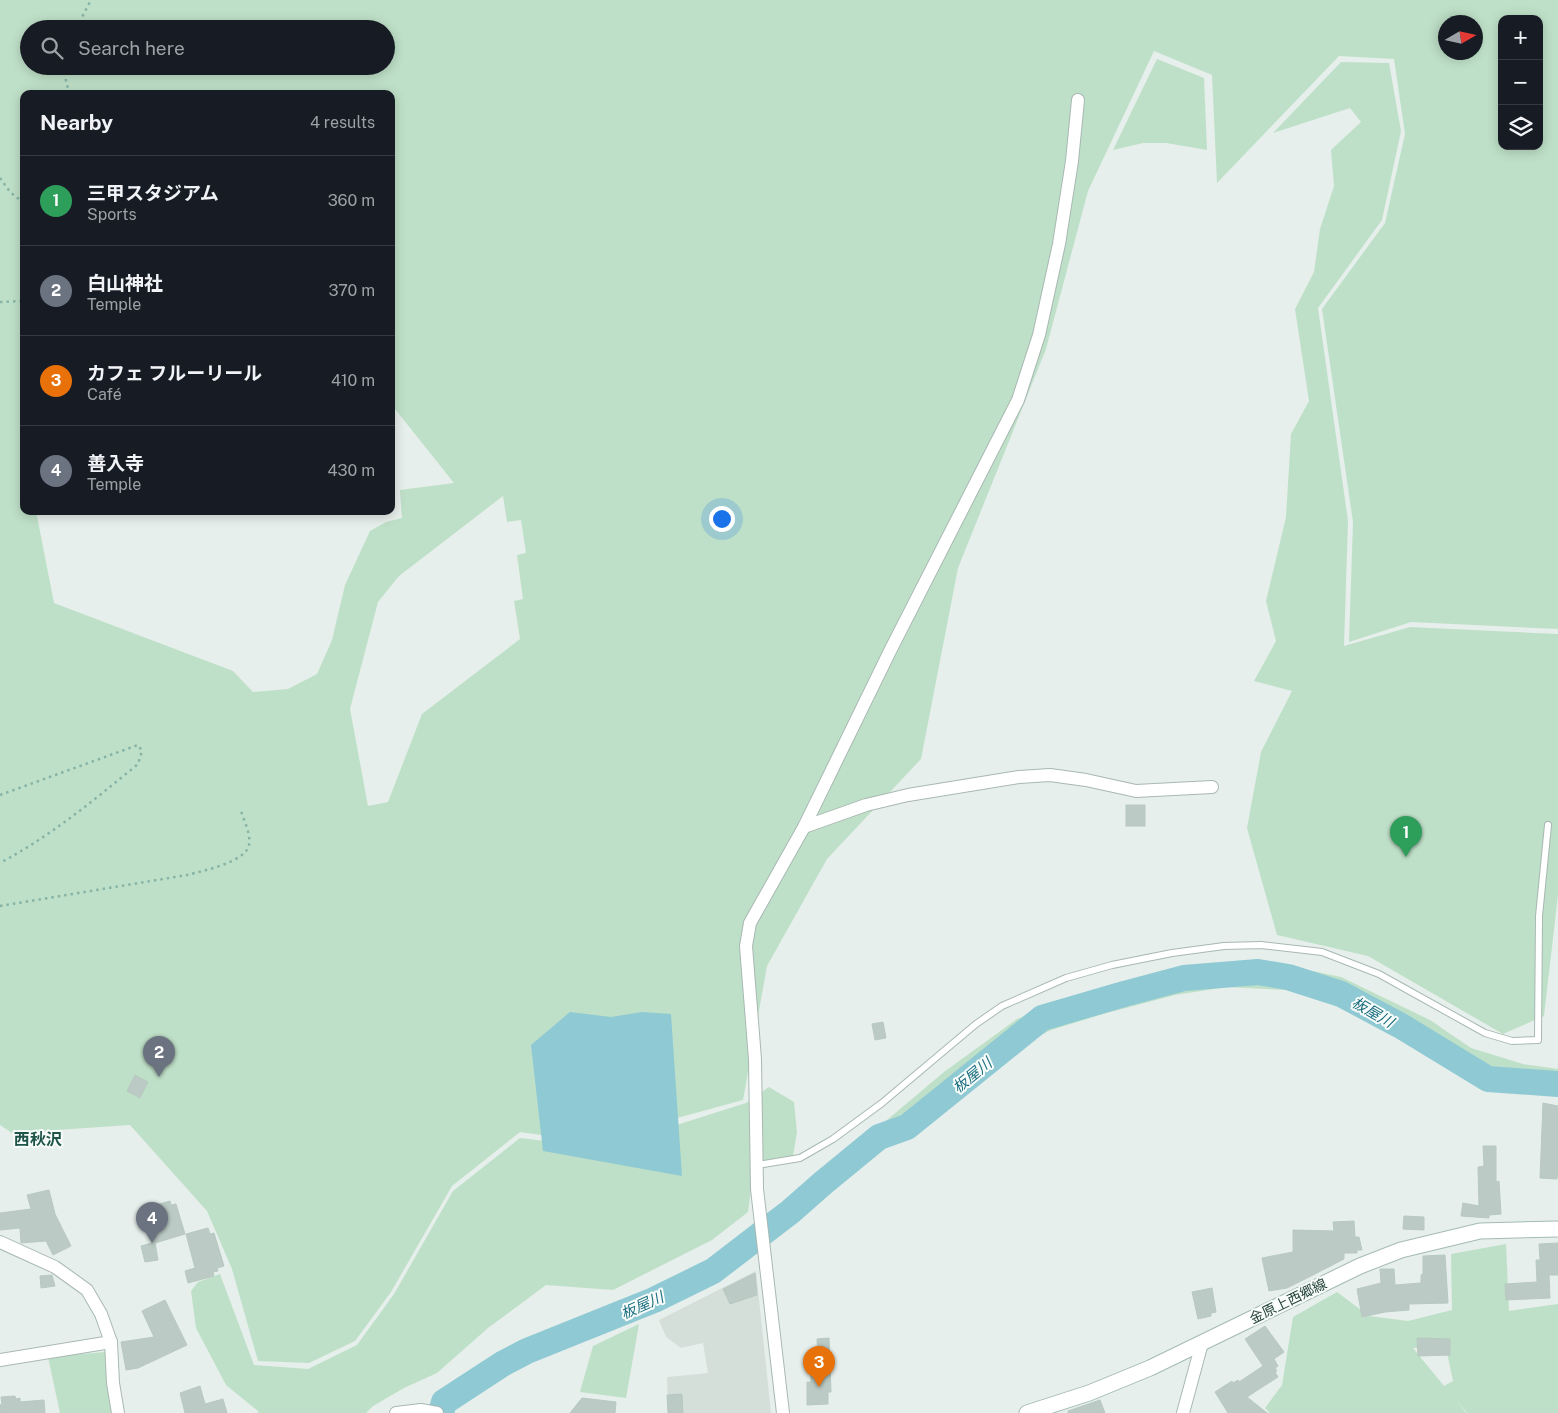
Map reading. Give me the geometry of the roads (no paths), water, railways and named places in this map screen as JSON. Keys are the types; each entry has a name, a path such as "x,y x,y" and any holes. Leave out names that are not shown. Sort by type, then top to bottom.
{"main road":[{"name":"金原上西郷線","path":"1027,1413 1089,1393 1150,1368 1360,1266 1401,1250 1480,1231 1558,1229"}],"street":[{"path":"783,1413 759,1215 755,1059 746,946 750,923 804,827 886,659 1018,400 1039,335 1059,244 1072,161 1078,100"},
{"path":"804,827 866,805 908,795 1019,777 1050,775 1086,780 1136,791 1212,787"},
{"path":"0,1242 55,1267 87,1290 102,1314 111,1342 113,1383 118,1413"},
{"path":"0,1360 111,1342"},
{"path":"1183,1413 1202,1343"},
{"path":"396,1413 421,1410 437,1413"}],"lane":[{"path":"757,1165 800,1158 833,1139 882,1103 976,1024 1002,1006 1066,978 1112,965 1172,954 1224,946 1261,945 1322,952 1379,974 1484,1033 1512,1041 1538,1040 1539,916 1548,825"}],"water":[{"path":"570,1012 611,1017 642,1012 671,1014 682,1176 543,1151 531,1045"}],"waterway":[{"name":"板屋川","path":"441,1413 444,1402 504,1363 527,1351 654,1300 713,1271 790,1212 879,1137 907,1127 1042,1018 1184,978 1258,972 1288,977 1341,994 1401,1026 1488,1079 1558,1084"}],"place":[{"name":"三甲スタジアム","path":"1406,857"},
{"name":"白山神社","path":"159,1077"},
{"name":"善入寺","path":"152,1243"},
{"name":"カフェ フルーリール","path":"819,1387"}],"district":[{"name":"西秋沢","path":"38,1139"}]}
